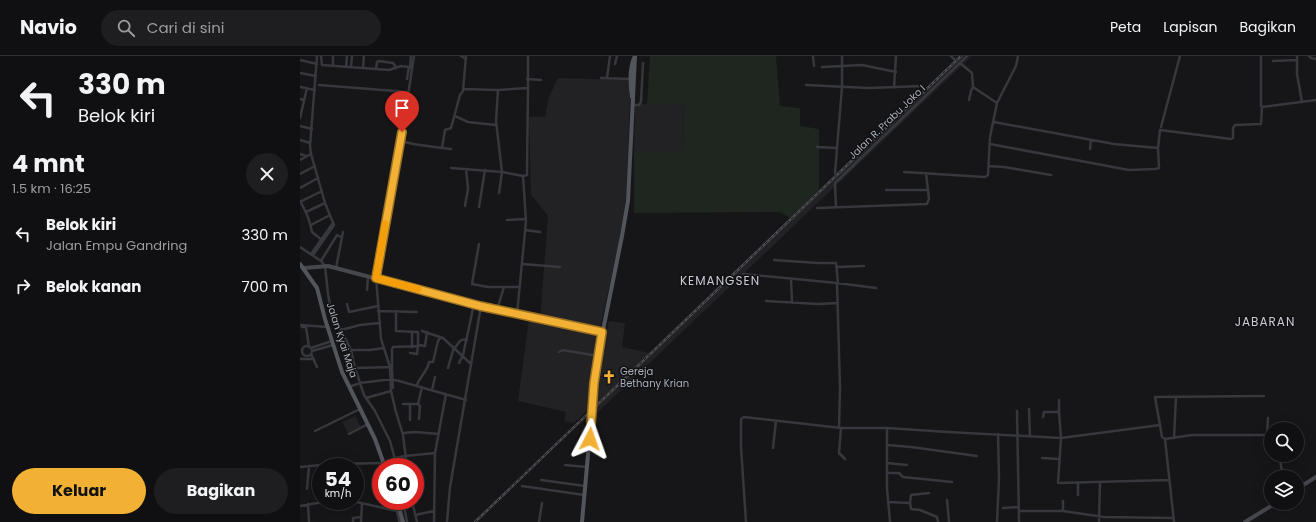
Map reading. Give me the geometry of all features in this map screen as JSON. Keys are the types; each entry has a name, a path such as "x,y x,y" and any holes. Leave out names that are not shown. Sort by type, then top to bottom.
{"main road":[{"path":"632,76 639,68 635,56"},
{"path":"635,56 632,61 631,90 635,104"},
{"path":"583,522 594,383 602,332 626,218 635,104 638,89 632,76"},
{"name":"Jalan Kyai Maja","path":"300,264 317,288 342,372 368,424 382,458"},
{"path":"304,268 323,266 336,268 480,306 602,332"},
{"path":"583,522 598,357"},
{"path":"1304,485 1316,477"},
{"path":"1245,522 1265,510"},
{"path":"399,511 401,522"}],"street":[{"path":"312,254 334,224 325,203 311,154 310,143 317,56"},
{"path":"321,56 322,65 389,70 401,66 411,68"},
{"path":"333,56 333,66"},
{"path":"346,56 346,67"},
{"path":"351,67 352,56"},
{"path":"363,68 364,56"},
{"path":"391,367 384,348 379,323 376,278 401,141 412,56"},
{"path":"442,148 445,130 451,128 462,91 466,57 461,56"},
{"path":"451,168 485,170 523,176 527,175 528,56"},
{"path":"608,77 610,56"},
{"path":"615,64 617,56"},
{"path":"813,56 814,66"},
{"path":"835,173 842,88 842,56"},
{"path":"894,88 896,56"},
{"path":"951,56 954,59"},
{"name":"Jalan R. Prabu Joko I","path":"836,207 835,183 967,56"},
{"path":"904,172 985,177 989,174 990,144 997,102 1016,66 1018,56"},
{"path":"1161,127 1180,56"},
{"path":"990,144 1132,170 1158,168 1160,130 1233,138 1233,128 1235,125 1261,124 1261,56"},
{"path":"1297,56 1297,74 1302,102"},
{"path":"1310,56 1311,58 1316,59"},
{"path":"300,60 317,64"},
{"path":"1273,61 1297,60"},
{"path":"376,69 377,62 379,61 393,63 396,67"},
{"path":"635,104 641,102 638,89 639,68 643,63"},
{"path":"960,63 972,73 973,87 969,100"},
{"path":"822,67 862,65 896,72"},
{"path":"408,79 411,68"},
{"path":"300,73 316,76"},
{"path":"601,78 632,76"},
{"path":"528,79 541,80"},
{"path":"319,85 408,92"},
{"path":"806,85 842,88 894,88 922,86"},
{"path":"300,86 315,90"},
{"path":"973,87 997,102"},
{"path":"300,118 307,88"},
{"path":"462,91 528,88"},
{"path":"498,90 496,125 502,172 499,193"},
{"path":"300,99 304,100"},
{"path":"1262,107 1316,100"},
{"path":"455,116 466,121 496,125"},
{"path":"994,122 1091,140 1158,148"},
{"path":"300,126 312,129"},
{"path":"300,140 310,143"},
{"path":"1090,149 1091,140"},
{"path":"401,141 451,150"},
{"path":"817,148 837,148"},
{"path":"300,154 307,156"},
{"path":"300,160 311,154"},
{"path":"300,174 315,166"},
{"path":"989,166 1051,175"},
{"path":"466,169 468,189 466,206"},
{"path":"479,207 485,170"},
{"path":"817,208 927,204 929,199 926,173"},
{"path":"517,314 525,230 523,176"},
{"path":"300,188 318,178"},
{"path":"886,190 928,190"},
{"path":"322,191 300,202 306,212 312,232 322,240"},
{"path":"306,212 325,203"},
{"path":"311,225 330,215"},
{"path":"507,220 525,219"},
{"path":"525,230 540,232"},
{"path":"336,268 343,232"},
{"path":"321,261 337,235 341,238"},
{"path":"479,244 472,283 488,287 520,287"},
{"path":"300,246 321,261 330,304 351,350 357,384 383,426 395,458 436,453"},
{"path":"774,260 835,263 837,267 840,428 839,453 845,459"},
{"path":"522,264 560,267"},
{"path":"837,267 864,266"},
{"path":"743,274 876,288"},
{"path":"367,290 368,276"},
{"path":"791,279 792,302"},
{"path":"497,310 504,287"},
{"path":"766,301 818,304 838,303"},
{"path":"347,304 348,311 350,312 378,306"},
{"path":"459,363 467,340 474,304"},
{"path":"447,522 450,487 466,400 480,306"},
{"path":"378,311 417,312"},
{"path":"396,311 396,330 418,332 417,354 410,353"},
{"path":"341,330 360,325 379,323"},
{"path":"300,326 328,327"},
{"path":"300,326 306,327 311,350 317,367"},
{"path":"422,331 441,337 463,355 471,364"},
{"path":"412,332 412,347"},
{"path":"405,456 403,433 397,417 392,390 392,349 393,347 425,346 427,332"},
{"path":"427,375 429,362 433,362 438,341 441,337"},
{"path":"448,368 454,348 459,341 464,339 467,340"},
{"path":"300,356 307,356 311,350 333,343"},
{"path":"304,355 301,351 304,347 311,350"},
{"path":"351,350 384,348"},
{"path":"559,352 563,350 598,357"},
{"path":"300,359 314,359"},
{"path":"355,368 391,367"},
{"path":"417,385 423,374 428,369"},
{"path":"432,390 435,377"},
{"path":"349,387 357,384 391,379 422,386 466,400"},
{"path":"419,419 420,406 418,404 422,386"},
{"path":"366,398 392,390"},
{"path":"434,522 436,453 446,394"},
{"path":"1174,522 1165,439 1162,437 1154,397 1264,396"},
{"path":"1174,438 1176,397"},
{"path":"1059,400 1061,438 1058,483 1169,480"},
{"path":"403,404 418,404"},
{"path":"410,404 410,420"},
{"path":"316,431 343,415 359,408"},
{"path":"1029,409 1030,436"},
{"path":"1018,411 1019,522"},
{"path":"1043,417 1044,412 1059,412"},
{"path":"746,522 741,448 741,420 744,417 840,428 887,428 1061,438 1160,426"},
{"path":"1268,418 1268,422"},
{"path":"773,448 776,421"},
{"path":"349,434 368,424"},
{"path":"887,428 887,473 890,522"},
{"path":"403,433 415,432 439,434"},
{"path":"997,522 999,479 998,434"},
{"path":"1165,439 1192,436 1264,435"},
{"path":"887,445 977,456"},
{"path":"1042,458 1060,459"},
{"path":"888,463 907,465"},
{"path":"300,468 333,464 372,465"},
{"path":"565,465 587,467"},
{"path":"307,489 309,466"},
{"path":"887,473 899,473 903,477 952,482"},
{"path":"540,480 586,486"},
{"path":"1078,483 1078,495"},
{"path":"1099,522 1100,483"},
{"path":"522,486 585,495"},
{"path":"929,493 911,495 911,509 920,510 930,516 937,517 938,522"},
{"path":"947,500 949,522"},
{"path":"1062,511 1063,501"},
{"path":"888,502 910,503"},
{"path":"300,506 312,503"},
{"path":"364,503 399,511"},
{"path":"539,522 542,503"},
{"path":"308,504 309,522"},
{"path":"1003,508 1019,507"},
{"path":"361,522 362,510"},
{"path":"405,510 407,522"},
{"path":"415,510 417,522"},
{"path":"416,515 434,511"},
{"path":"1019,511 1062,511 1100,517 1173,518"},
{"path":"353,522 353,518 361,517"}],"shaded area":[{"path":"650,56 776,56 780,106 800,108 800,126 819,129 819,190 790,218 780,212 634,213 634,152 683,152 684,104 647,104"},
{"path":"959,56 972,56 595,415 600,363 609,321 625,323 622,347 649,353"},
{"path":"558,78 628,80 630,98 626,201 622,231 598,336 590,408 574,423 564,421 566,412 518,401 529,319 540,321 548,216 531,195 529,117 545,117 549,97"},
{"path":"635,104 684,104 683,153 634,152"},
{"path":"355,416 361,427 348,433 342,422"}],"railway":[{"path":"475,522 961,56"}],"slow traffic":[{"path":"385,224 376,278 418,289"}],"place":[{"name":"Gereja Bethany Krian","path":"609,377"}],"district":[{"name":"KEMANGSEN","path":"720,280"},
{"name":"JABARAN","path":"1265,321"}],"route":[{"path":"402,132 381,243 376,278 480,306 602,332 596,365 590,439"}]}
